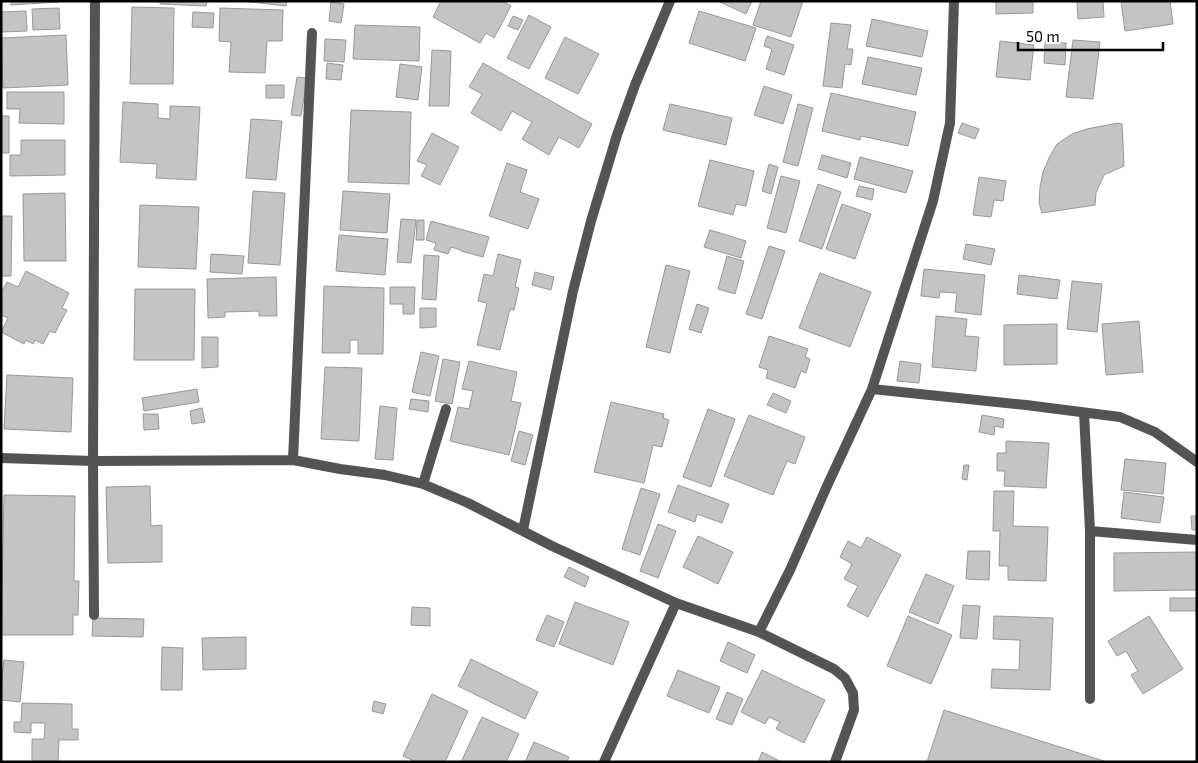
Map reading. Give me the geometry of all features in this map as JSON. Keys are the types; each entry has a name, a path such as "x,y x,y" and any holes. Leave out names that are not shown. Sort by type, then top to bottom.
{"street":[{"path":"94,615 95,1"},
{"path":"523,530 573,291 591,220 635,85 670,1"},
{"path":"759,632 790,570 872,389 933,201 950,123 954,1"},
{"path":"294,460 312,33"},
{"path":"872,389 1120,416 1155,432 1197,462"},
{"path":"423,484 446,409"},
{"path":"1084,413 1090,531 1090,699"},
{"path":"1,458 93,461 294,460 385,475 423,484 468,503 578,558 676,603 759,632 834,669 845,678 853,693 854,710 835,762"},
{"path":"1090,531 1197,540"},
{"path":"604,762 676,603"}],"building":[{"path":"11,1 59,1 59,2 11,5"},
{"path":"160,1 207,1 206,6 160,4"},
{"path":"242,1 287,1 286,6"},
{"path":"441,1 502,1 511,6 494,38 486,33 480,43 433,17"},
{"path":"718,1 752,1 746,14"},
{"path":"761,1 803,1 791,37 753,25"},
{"path":"996,1 1033,1 1033,13 996,14"},
{"path":"1077,1 1103,1 1104,17 1078,19"},
{"path":"1121,1 1170,1 1173,24 1125,31"},
{"path":"331,2 344,4 341,23 329,21"},
{"path":"132,7 174,8 173,84 130,84"},
{"path":"59,8 60,29 33,30 32,9"},
{"path":"220,8 283,10 282,41 267,41 265,73 229,72 231,42 219,41"},
{"path":"26,11 27,31 2,32 1,12"},
{"path":"699,11 756,28 745,61 689,43"},
{"path":"193,12 214,13 213,28 192,27"},
{"path":"529,15 551,27 529,69 507,58"},
{"path":"513,16 523,20 518,30 508,26"},
{"path":"872,19 928,31 922,57 866,46"},
{"path":"831,23 851,25 847,49 853,49 851,65 845,64 842,88 823,86"},
{"path":"355,25 420,27 419,61 353,59"},
{"path":"66,35 68,85 3,88 1,38"},
{"path":"767,36 794,45 784,75 766,69 772,49 764,46"},
{"path":"565,37 599,54 578,94 545,78"},
{"path":"325,39 346,40 344,62 324,61"},
{"path":"1073,40 1100,42 1093,99 1066,97"},
{"path":"1000,41 1034,45 1030,80 996,77"},
{"path":"1045,42 1066,43 1065,65 1044,63"},
{"path":"432,50 451,51 449,106 429,106"},
{"path":"868,57 922,68 916,95 862,84"},
{"path":"327,63 343,65 341,80 326,79"},
{"path":"483,63 592,124 579,148 559,137 549,155 522,139 532,122 512,111 501,131 471,113 482,94 469,87"},
{"path":"400,64 422,67 418,100 396,97"},
{"path":"297,77 307,78 301,116 291,115"},
{"path":"266,85 284,85 284,98 266,98"},
{"path":"764,86 792,95 783,124 754,115"},
{"path":"7,92 64,92 64,124 19,123 20,109 7,109"},
{"path":"831,93 916,112 908,146 861,136 860,140 822,131"},
{"path":"123,102 158,104 158,118 170,119 170,106 200,107 196,180 156,178 157,164 120,162"},
{"path":"670,104 732,118 726,145 663,130"},
{"path":"798,104 813,108 798,166 783,162"},
{"path":"351,110 411,112 409,184 348,182"},
{"path":"1,116 9,116 9,153 1,153"},
{"path":"251,119 282,121 276,180 246,178"},
{"path":"962,123 979,129 975,139 958,133"},
{"path":"1118,123 1122,124 1124,166 1104,175 1096,193 1095,205 1042,213 1039,203 1043,172 1057,144 1072,134"},
{"path":"432,133 459,147 440,185 421,176 427,165 417,161"},
{"path":"21,140 65,140 65,175 10,176 10,155 21,155"},
{"path":"822,155 851,163 847,178 818,169"},
{"path":"860,157 913,171 906,193 854,179"},
{"path":"710,160 754,171 746,206 736,204 733,215 698,206"},
{"path":"507,163 527,170 520,192 539,199 528,229 489,216"},
{"path":"769,164 778,167 771,194 762,191"},
{"path":"781,176 800,181 786,233 767,228"},
{"path":"979,177 1006,181 1003,201 994,200 991,217 973,215"},
{"path":"818,184 841,192 822,249 799,241"},
{"path":"859,186 874,189 872,200 856,196"},
{"path":"253,191 285,193 280,265 248,263"},
{"path":"343,191 390,194 387,233 340,230"},
{"path":"65,193 66,261 24,261 23,194"},
{"path":"842,204 871,214 855,259 826,249"},
{"path":"140,205 199,207 196,269 138,267"},
{"path":"1,216 12,216 11,276 1,276"},
{"path":"401,219 416,220 411,263 397,262"},
{"path":"417,220 424,220 424,240 416,240"},
{"path":"431,221 489,237 483,257 451,247 448,254 434,250 436,243 426,240"},
{"path":"710,230 746,241 741,258 704,247"},
{"path":"339,235 388,239 385,275 336,271"},
{"path":"966,244 995,249 991,265 963,259"},
{"path":"769,246 785,251 762,319 746,314"},
{"path":"211,254 244,256 242,274 210,272"},
{"path":"498,254 521,260 515,287 519,288 514,310 510,309 500,350 477,345 487,303 478,301 484,274 493,276"},
{"path":"424,255 439,256 436,300 422,299"},
{"path":"727,256 744,261 735,294 718,289"},
{"path":"666,265 690,271 670,353 646,347"},
{"path":"924,269 985,275 981,315 955,312 957,293 940,292 939,298 921,296"},
{"path":"26,271 69,293 62,308 67,310 55,333 50,331 43,344 35,340 33,344 26,340 24,344 1,332 8,318 1,315 1,293 7,282 18,287"},
{"path":"535,272 554,277 551,290 532,285"},
{"path":"820,273 871,292 850,347 799,328"},
{"path":"1019,275 1060,280 1057,299 1017,294"},
{"path":"276,277 277,316 259,316 259,311 225,312 225,317 208,318 207,279"},
{"path":"1072,281 1102,284 1097,332 1067,329"},
{"path":"324,286 384,288 383,354 358,354 358,340 350,340 350,353 322,353"},
{"path":"390,287 415,287 414,314 403,314 403,304 390,304"},
{"path":"135,289 195,289 194,360 134,360"},
{"path":"697,304 709,308 701,333 689,329"},
{"path":"420,308 436,308 436,327 420,328"},
{"path":"936,316 967,319 965,336 979,337 976,371 932,367"},
{"path":"1139,321 1143,372 1106,375 1102,324"},
{"path":"1057,324 1057,364 1004,365 1004,325"},
{"path":"769,336 808,349 805,357 810,359 806,373 801,371 795,388 766,378 768,370 759,367"},
{"path":"202,337 218,337 218,367 202,368"},
{"path":"421,352 439,356 430,396 412,392"},
{"path":"443,359 460,362 452,404 435,401"},
{"path":"469,361 517,372 511,401 521,403 509,455 450,441 458,407 469,409 473,391 462,389"},
{"path":"900,361 921,364 919,383 897,381"},
{"path":"325,367 362,368 359,441 321,439"},
{"path":"7,375 73,378 71,432 4,429"},
{"path":"197,389 199,402 144,411 142,398"},
{"path":"773,393 791,401 786,413 767,405"},
{"path":"411,399 429,401 428,412 409,409"},
{"path":"611,402 664,414 663,418 669,420 662,447 653,445 644,483 594,472"},
{"path":"380,406 397,408 393,460 375,459"},
{"path":"202,408 205,422 192,424 190,411"},
{"path":"708,409 735,419 711,487 683,477"},
{"path":"143,414 158,414 159,429 144,430"},
{"path":"749,415 805,437 795,464 787,461 773,495 724,476"},
{"path":"982,415 1004,419 1003,428 995,426 994,435 979,432"},
{"path":"519,431 533,435 525,465 511,461"},
{"path":"1006,441 1049,443 1046,488 1004,486 1005,471 997,471 997,453 1006,453"},
{"path":"1125,459 1166,463 1163,494 1121,490"},
{"path":"964,465 969,465 967,480 962,479"},
{"path":"678,485 729,504 722,523 697,514 695,522 668,512"},
{"path":"150,486 151,526 162,525 162,562 108,563 106,487"},
{"path":"641,488 660,494 640,555 622,549"},
{"path":"994,491 1014,491 1013,526 1048,527 1046,581 1008,580 1008,566 999,566 1000,531 993,531"},
{"path":"1124,492 1164,497 1160,523 1121,518"},
{"path":"4,495 75,496 74,581 79,581 78,615 73,615 73,635 1,635"},
{"path":"1191,516 1197,516 1197,530 1192,530"},
{"path":"658,524 676,531 658,578 640,571"},
{"path":"698,536 733,552 718,584 683,567"},
{"path":"867,537 901,555 868,617 847,606 858,586 844,579 852,564 840,557 848,541 861,548"},
{"path":"968,551 990,551 989,580 966,579"},
{"path":"1197,552 1197,590 1114,591 1114,553"},
{"path":"569,567 589,577 585,587 564,577"},
{"path":"926,574 954,586 938,624 909,612"},
{"path":"1170,598 1197,598 1197,611 1170,611"},
{"path":"575,602 629,622 613,665 559,644"},
{"path":"963,605 980,606 977,639 960,638"},
{"path":"412,607 430,608 430,626 411,625"},
{"path":"547,615 564,622 554,647 536,640"},
{"path":"908,616 952,635 931,684 887,666"},
{"path":"994,616 1053,618 1050,690 991,688 992,669 1019,670 1020,640 993,639"},
{"path":"1149,616 1183,669 1143,694 1131,675 1138,671 1126,651 1117,656 1108,641"},
{"path":"93,618 144,619 143,637 92,636"},
{"path":"246,637 246,669 203,670 202,638"},
{"path":"728,642 755,655 747,673 720,661"},
{"path":"162,647 183,648 182,690 161,690"},
{"path":"471,659 538,692 525,719 458,686"},
{"path":"4,660 24,662 20,702 1,700"},
{"path":"678,670 720,687 709,713 667,696"},
{"path":"762,670 825,700 804,743 776,729 780,722 769,717 765,724 741,712"},
{"path":"727,692 743,699 732,725 716,719"},
{"path":"432,694 468,711 445,762 416,762 403,756"},
{"path":"374,701 386,704 383,714 372,711"},
{"path":"22,703 72,704 72,729 78,729 78,740 59,740 58,762 32,762 32,739 44,739 45,723 31,723 31,733 14,732 14,722 21,722"},
{"path":"944,710 1107,762 927,762"},
{"path":"482,717 519,734 506,762 461,762"},
{"path":"534,742 569,757 567,762 525,762"},
{"path":"762,752 782,762 758,762"}]}
